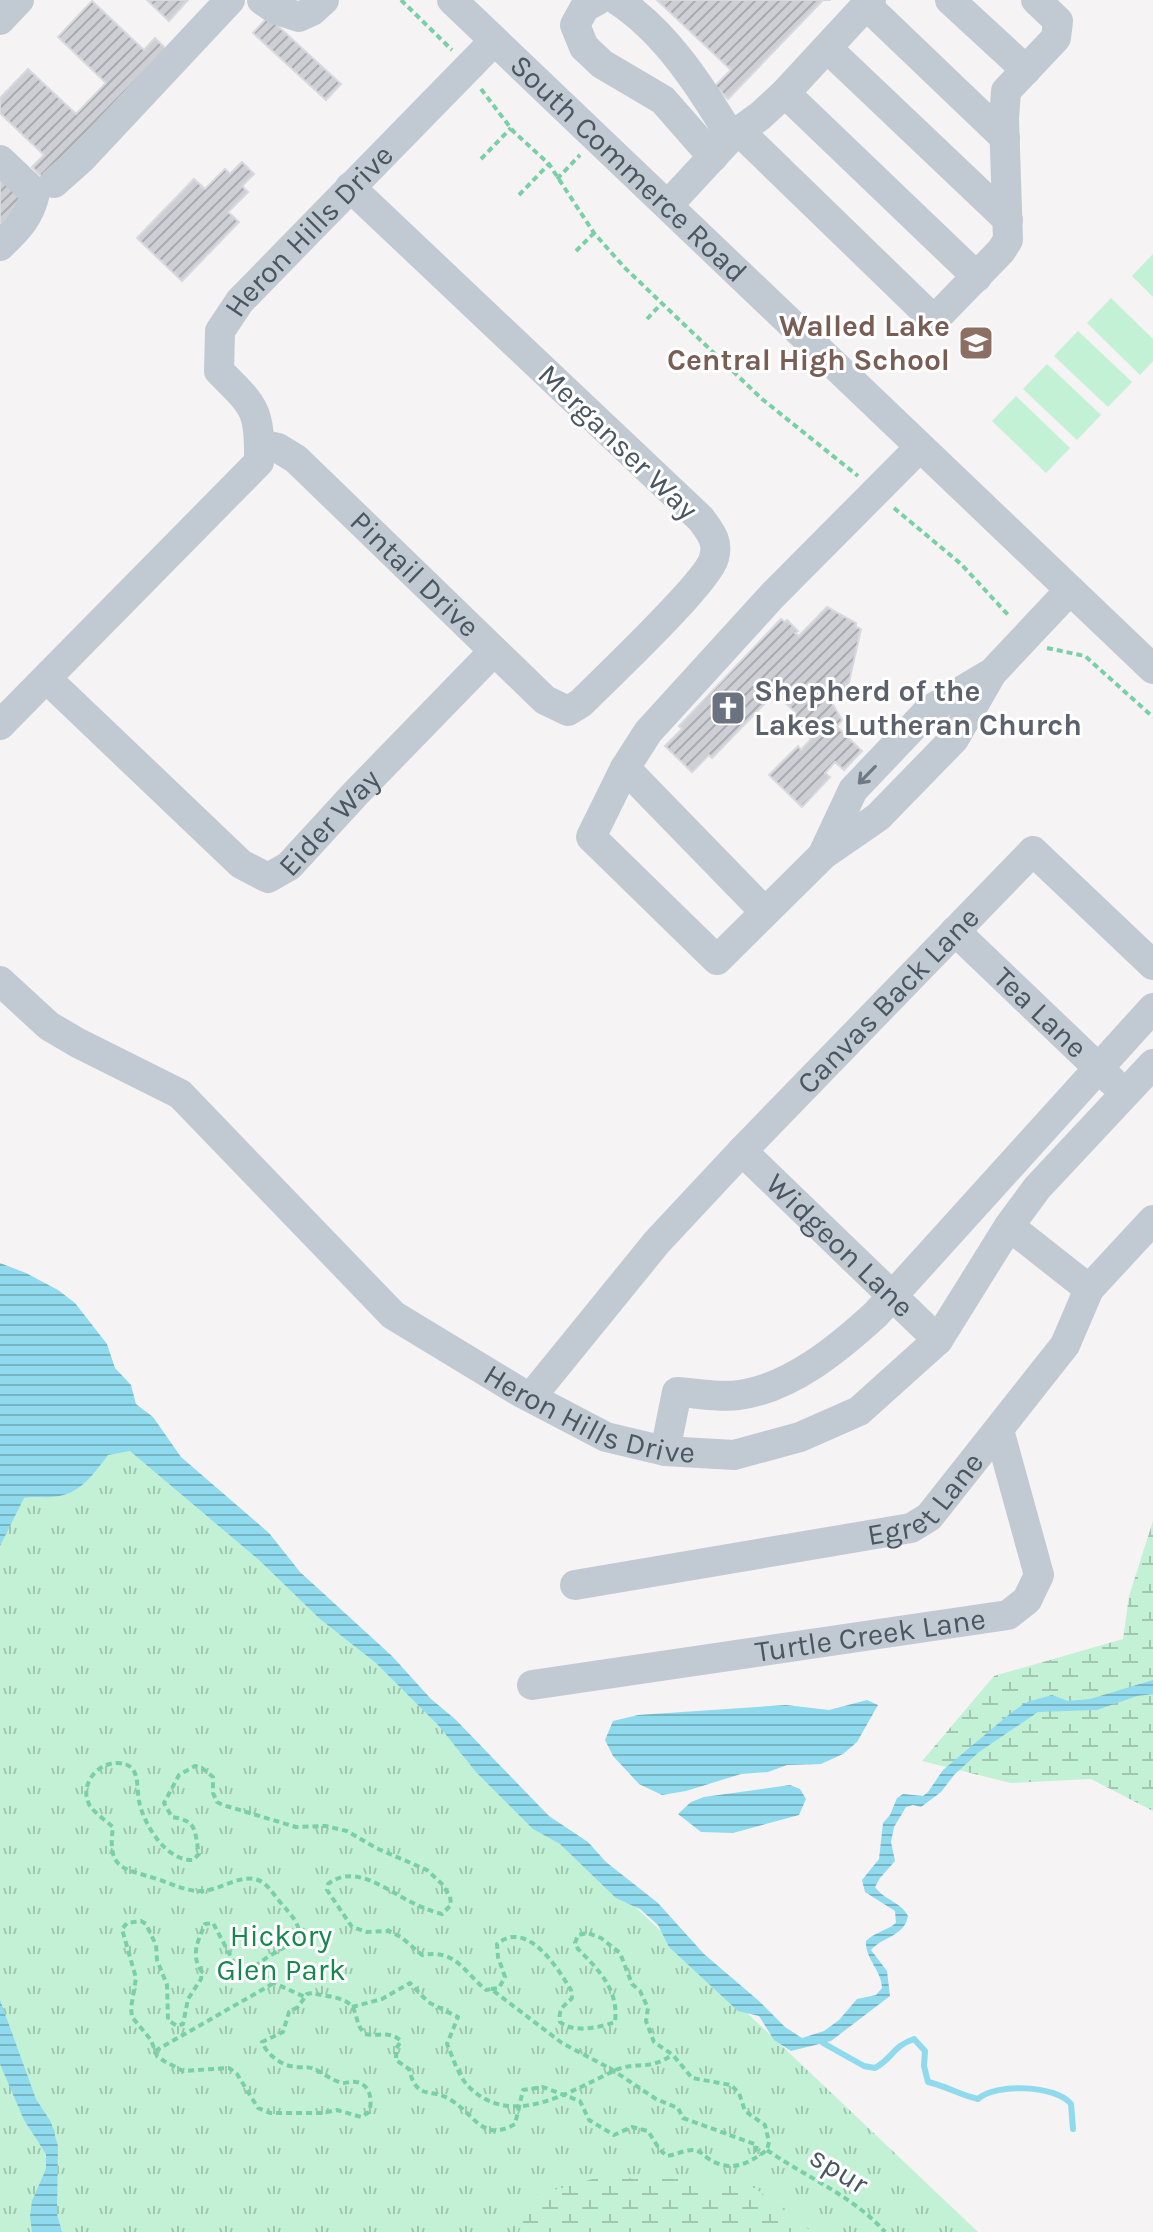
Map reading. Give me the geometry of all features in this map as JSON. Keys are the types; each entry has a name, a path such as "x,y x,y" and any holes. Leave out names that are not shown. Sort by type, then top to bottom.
{"street":[{"path":"0,20 19,0"},
{"path":"54,183 82,158 230,0"},
{"path":"262,0 275,9 299,17 324,0"},
{"name":"South Commerce Road","path":"452,0 1153,669"},
{"path":"598,0 585,7 575,25 584,47 602,64 727,141 934,320 1008,240 1006,91 1056,38 1058,21 1036,0"},
{"path":"617,0 675,54 727,141"},
{"path":"950,0 1026,70"},
{"path":"668,205 727,141 785,93 868,3 1005,138"},
{"name":"Heron Hills Drive","path":"259,444 260,426 249,401 219,371 220,331 240,301 494,41"},
{"path":"827,48 1008,220"},
{"path":"785,93 977,277"},
{"path":"0,160 35,193 22,225 0,246"},
{"name":"Merganser Way","path":"350,187 701,519 716,541 714,560 693,588 581,703 568,711"},
{"path":"0,725 259,462 259,444"},
{"name":"Pintail Drive","path":"259,444 278,448 296,459 545,700 568,711"},
{"path":"920,447 771,597 648,732 625,768 591,837 717,960 823,855 878,817 954,739 992,673 1070,590"},
{"name":"Eider Way","path":"47,679 241,864 268,878 289,866 494,651"},
{"path":"625,768 765,912"},
{"name":"Canvas Back Lane","path":"531,1397 657,1242 1033,851 1153,965"},
{"name":"Tea Lane","path":"955,931 1125,1093"},
{"name":"Heron Hills Drive","path":"0,981 49,1026 180,1094 393,1315 531,1397 606,1437 665,1451 734,1455 800,1437 859,1411 938,1340 1009,1226 1037,1188 1153,1064"},
{"path":"665,1451 677,1392 738,1396 773,1385 811,1366 850,1338 876,1314 1153,1008"},
{"name":"Widgeon Lane","path":"742,1151 938,1340"},
{"name":"Egret Lane","path":"575,1585 911,1528 929,1517 1065,1345 1089,1289 1153,1220"},
{"path":"1009,1226 1089,1289"},
{"name":"Turtle Creek Lane","path":"532,1685 1008,1615 1027,1600 1039,1575 999,1430"}],"path":[{"path":"401,0 451,49 511,128 549,164 594,233 624,267 762,399 831,453 874,493 961,564 1029,635 1048,648 1085,656 1153,717"},
{"path":"481,159 511,128"},
{"path":"557,179 595,139"},
{"path":"519,195 549,164"},
{"path":"576,251 594,233"},
{"path":"647,319 662,303"},
{"path":"110,1763 122,1763 133,1768 138,1779 139,1803 158,1844 183,1860 193,1860 199,1854 192,1823 172,1817 164,1803 179,1775 195,1766 213,1777 213,1793 217,1802 223,1805 296,1827 325,1826 347,1831 376,1848 427,1870 450,1896 451,1905 442,1914 408,1901 362,1877 335,1878 328,1884 327,1890 352,1927 367,1932 389,1931 422,1955 438,1952 449,1956 486,1990 499,1988 505,1977 497,1944 506,1937 518,1936 539,1948 571,1990 572,1998 562,2004 559,2013 560,2022 569,2029 615,2022 616,2000 605,1976 575,1943 578,1935 588,1933 601,1938 620,1953 632,1984 640,1991 648,2008 646,2021 654,2042 673,2055 692,2078 731,2085 739,2093 745,2111 765,2125 769,2142 767,2150 743,2165 728,2167 698,2151 689,2150 667,2156 648,2131 632,2127 614,2135 589,2120 580,2101 543,2087 523,2090 515,2124 503,2131 493,2131 471,2118 453,2101 419,2090 412,2081 409,2069 396,2060 396,2049 401,2041 387,2033 365,2034 359,2029 352,2007 341,1999 312,1993 289,2012 283,2032 262,2042 265,2049 293,2068 309,2067 343,2083 357,2082 364,2086 369,2092 369,2112 361,2117 337,2110 270,2113 258,2108 237,2074 229,2068 183,2071 164,2061 155,2051 151,2040 132,2017 136,1978 122,1929 127,1923 141,1921 152,1934 157,1960 167,1985 166,2010 172,2025 183,2024 188,1999 201,1979 202,1972 195,1955 205,1924 213,1923 238,1970 254,1968 271,1955 291,1946 297,1939 295,1918 257,1879 203,1891 185,1889 124,1869 115,1861 111,1850 113,1827 91,1808 88,1801 87,1789 97,1769 110,1763"},
{"path":"254,1968 274,1983 305,1997"},
{"path":"155,2051 274,1983"},
{"path":"352,2007 382,1999 410,1983 428,2002 458,2017 447,2044 468,2087 493,2106 549,2102 614,2071 628,2066 659,2064 673,2055"},
{"path":"491,1989 562,2043 614,2071 656,2099 678,2108 683,2118 757,2145 756,2150 761,2155"},
{"name":"spur","path":"767,2150 792,2168 854,2202 885,2232"}],"green space":[{"path":"1153,254 1153,297 1132,276"},
{"path":"1111,298 1153,339 1153,361 1140,375 1087,323"},
{"path":"1078,331 1132,382 1108,407 1054,356"},
{"path":"1047,364 1101,415 1077,440 1023,389"},
{"path":"1016,396 1070,448 1046,473 992,421"},
{"name":"Hickory Glen Park","path":"0,1304 978,2232 0,2232"},
{"path":"1153,1521 1153,1811 1091,1779 1011,1783 922,1761 994,1676 1123,1639 1129,1596"},
{"path":"596,2178 687,2179 755,2188 812,2232 519,2232 533,2196"}],"water":[{"path":"0,1263 58,1290 75,1303 107,1344 115,1368 131,1385 136,1404 153,1417 181,1457 269,1533 300,1572 392,1656 549,1816 588,1842 606,1862 658,1903 704,1954 785,2027 802,2038 824,2031 839,2020 857,1999 876,1995 882,1988 866,1941 896,1923 895,1911 865,1892 862,1880 879,1859 883,1823 897,1798 903,1794 923,1796 943,1770 1027,1702 1052,1695 1068,1701 1090,1699 1153,1680 1153,1694 1137,1696 1097,1710 1038,1712 979,1752 941,1792 921,1807 906,1807 894,1827 891,1842 895,1861 875,1887 908,1916 898,1932 871,1950 887,1971 890,1996 831,2041 791,2051 774,2040 759,2016 738,2011 669,1947 658,1925 640,1909 616,1898 560,1844 533,1829 476,1772 439,1726 376,1663 320,1619 259,1560 130,1451 108,1455 84,1484 69,1493 24,1498 0,1546"},
{"path":"867,1700 878,1705 857,1742 843,1754 821,1764 787,1765 662,1795 639,1784 613,1756 605,1740 613,1721 638,1715 786,1705 829,1710"},
{"path":"790,1785 800,1789 806,1799 799,1815 733,1833 701,1832 678,1814 691,1802 704,1797"},
{"path":"0,2000 36,2099 51,2122 58,2146 57,2214 62,2232 32,2232 32,2201 46,2169 46,2154 24,2120 0,2064"}],"building":[{"path":"147,0 188,0 169,21"},
{"path":"657,0 823,0 728,99 715,86 731,70"},
{"path":"92,1 144,50 155,38 169,52 46,181 32,167 44,155 0,113 0,98 28,69 76,114 106,83 58,37"},
{"path":"268,17 341,84 326,100 253,33"},
{"path":"242,162 254,174 242,186 248,192 228,212 239,222 182,281 137,238 194,179 205,189 225,169 230,174"},
{"path":"0,173 27,198 0,226"},
{"name":"Shepherd of the Lakes Lutheran Church","path":"827,607 861,629 847,691 832,703 842,720 838,725 834,724 862,751 844,770 835,762 825,773 830,777 802,807 769,775 798,746 801,750 811,739 791,719 796,713 775,693 712,758 709,755 692,772 665,746 682,729 679,726 781,619 787,620 799,636"}],"waterway":[{"path":"823,2043 864,2066 875,2068 914,2039 925,2051 924,2066 928,2082 978,2099 998,2090 1025,2088 1053,2093 1071,2104 1073,2129"}],"place":[{"name":"Walled Lake Central High School","path":"976,343"},
{"name":"Shepherd of the Lakes Lutheran Church","path":"728,708"}]}
